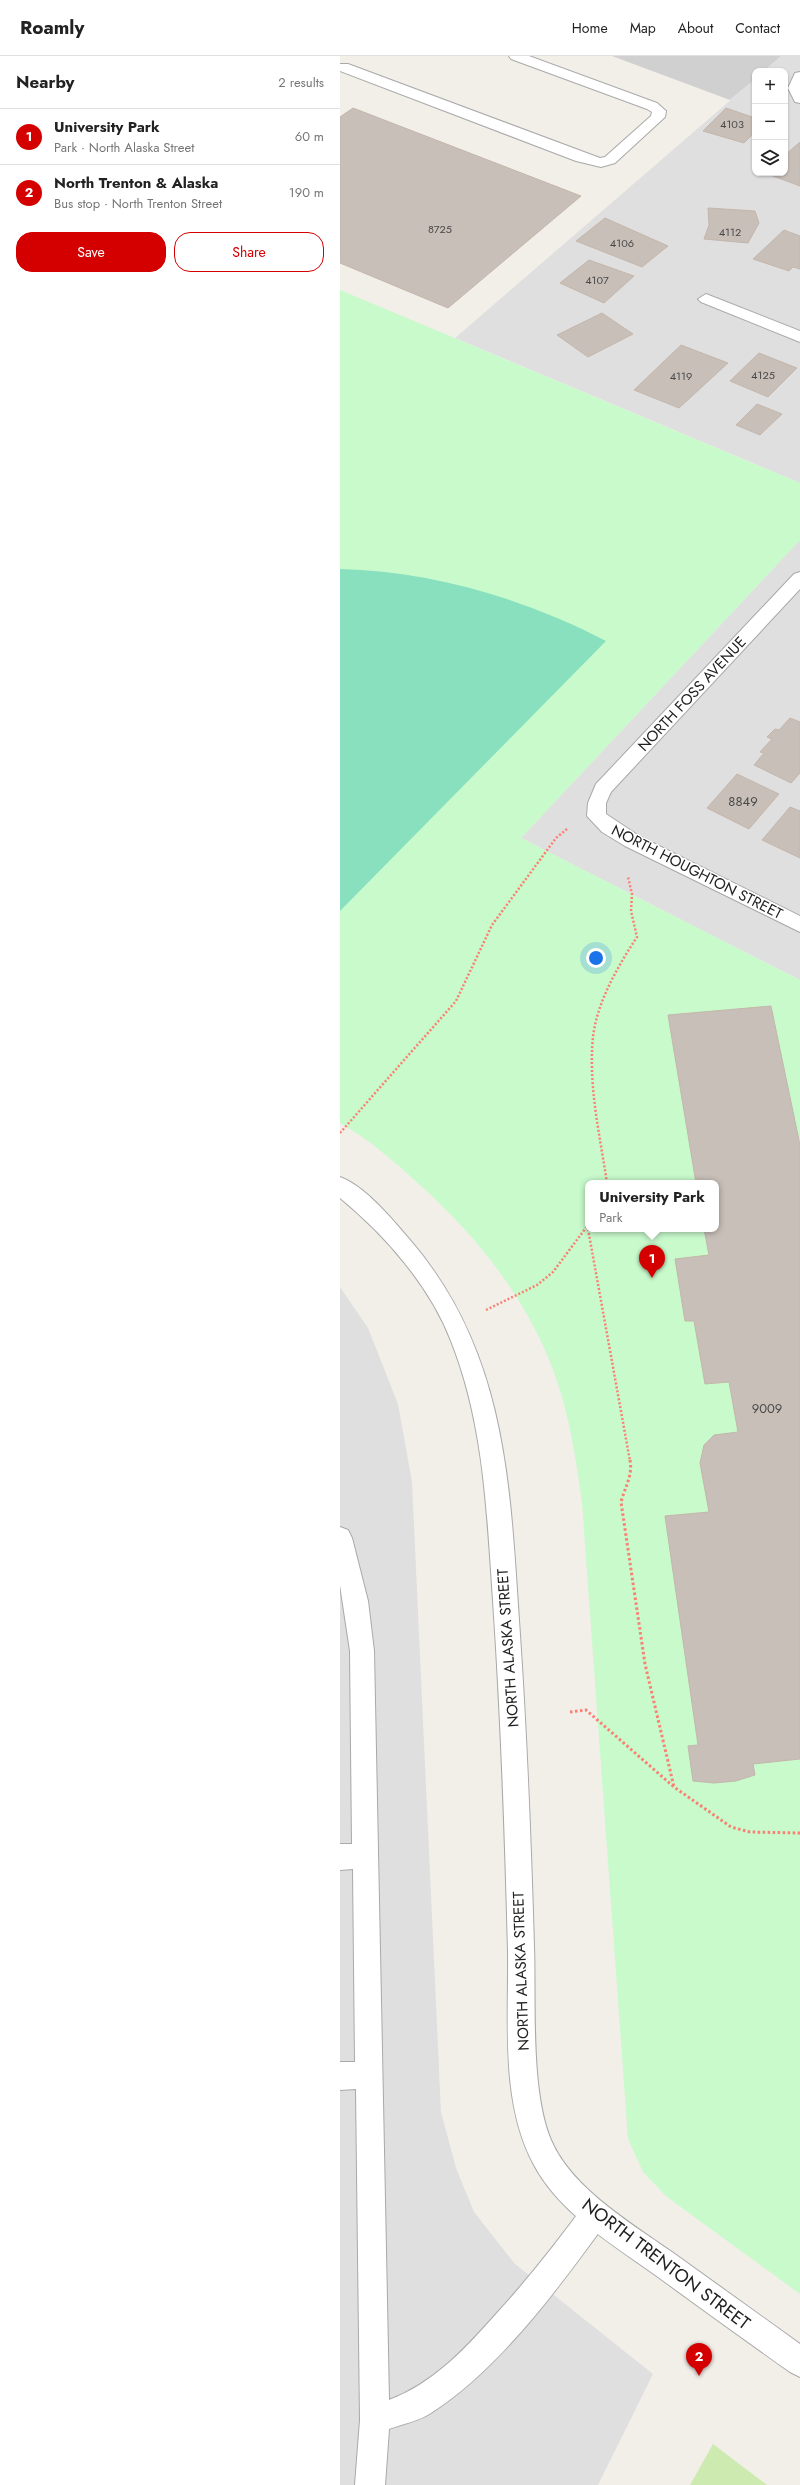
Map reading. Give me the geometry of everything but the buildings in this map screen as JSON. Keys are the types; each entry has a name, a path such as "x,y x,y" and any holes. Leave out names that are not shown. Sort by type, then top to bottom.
{"street":[{"path":"341,68 357,56"},
{"path":"341,68 582,158 601,163 610,160 658,117 659,111 652,106 516,56"},
{"path":"797,96 795,83 800,76"},
{"path":"706,299 800,337"},
{"name":"NORTH FOSS AVENUE","path":"596,816 597,803 603,789 800,578"},
{"name":"NORTH HOUGHTON STREET","path":"596,816 608,827 632,841 800,925"},
{"name":"NORTH ALASKA STREET","path":"340,1186 386,1227 440,1298 454,1323 476,1379 495,1463 514,1723 524,2077 530,2122 542,2156"},
{"path":"340,1538 356,1601 362,1651 352,1857 368,2075 375,2420 370,2485"},
{"path":"340,2076 368,2075"},
{"name":"NORTH TRENTON STREET","path":"542,2156 564,2186 595,2214 800,2362"},
{"path":"375,2420 420,2403 470,2365 553,2272 595,2214"}],"path":[{"path":"340,1133 456,1001 492,925 556,838 570,826 596,816"},
{"path":"607,1180 592,1076 593,1036 608,986 618,966 637,937 631,911 632,894 627,880 632,841"},
{"path":"454,1323 506,1301 537,1285 553,1272 585,1231"},
{"path":"589,1232 632,1472 621,1502 645,1664 674,1787"},
{"path":"570,1712 586,1710 674,1787 731,1827 750,1832 800,1832"}],"shaded area":[{"path":"612,56 781,56 767,68 752,68 752,82 730,100"},
{"path":"781,56 800,56 800,483 455,338 752,82 752,176 788,176 788,68 767,68"},
{"path":"800,540 800,980 521,838"},
{"path":"340,1287 368,1328 398,1404 412,1482 441,2112 456,2168 474,2212 515,2264 653,2374 598,2485 340,2485"}],"green space":[{"path":"340,290 800,483 800,540 521,838 800,980 800,2294 667,2197 643,2172 628,2139 582,1503 569,1423 552,1366 539,1337 506,1281 466,1231 444,1208 392,1160 362,1137 340,1123"},
{"path":"340,569 409,575 477,590 511,600 543,612 606,641 340,911"},
{"path":"713,2444 767,2485 690,2485"}],"place":[{"name":"University Park","path":"652,1278"},
{"name":"North Trenton & Alaska","path":"699,2376"}]}
